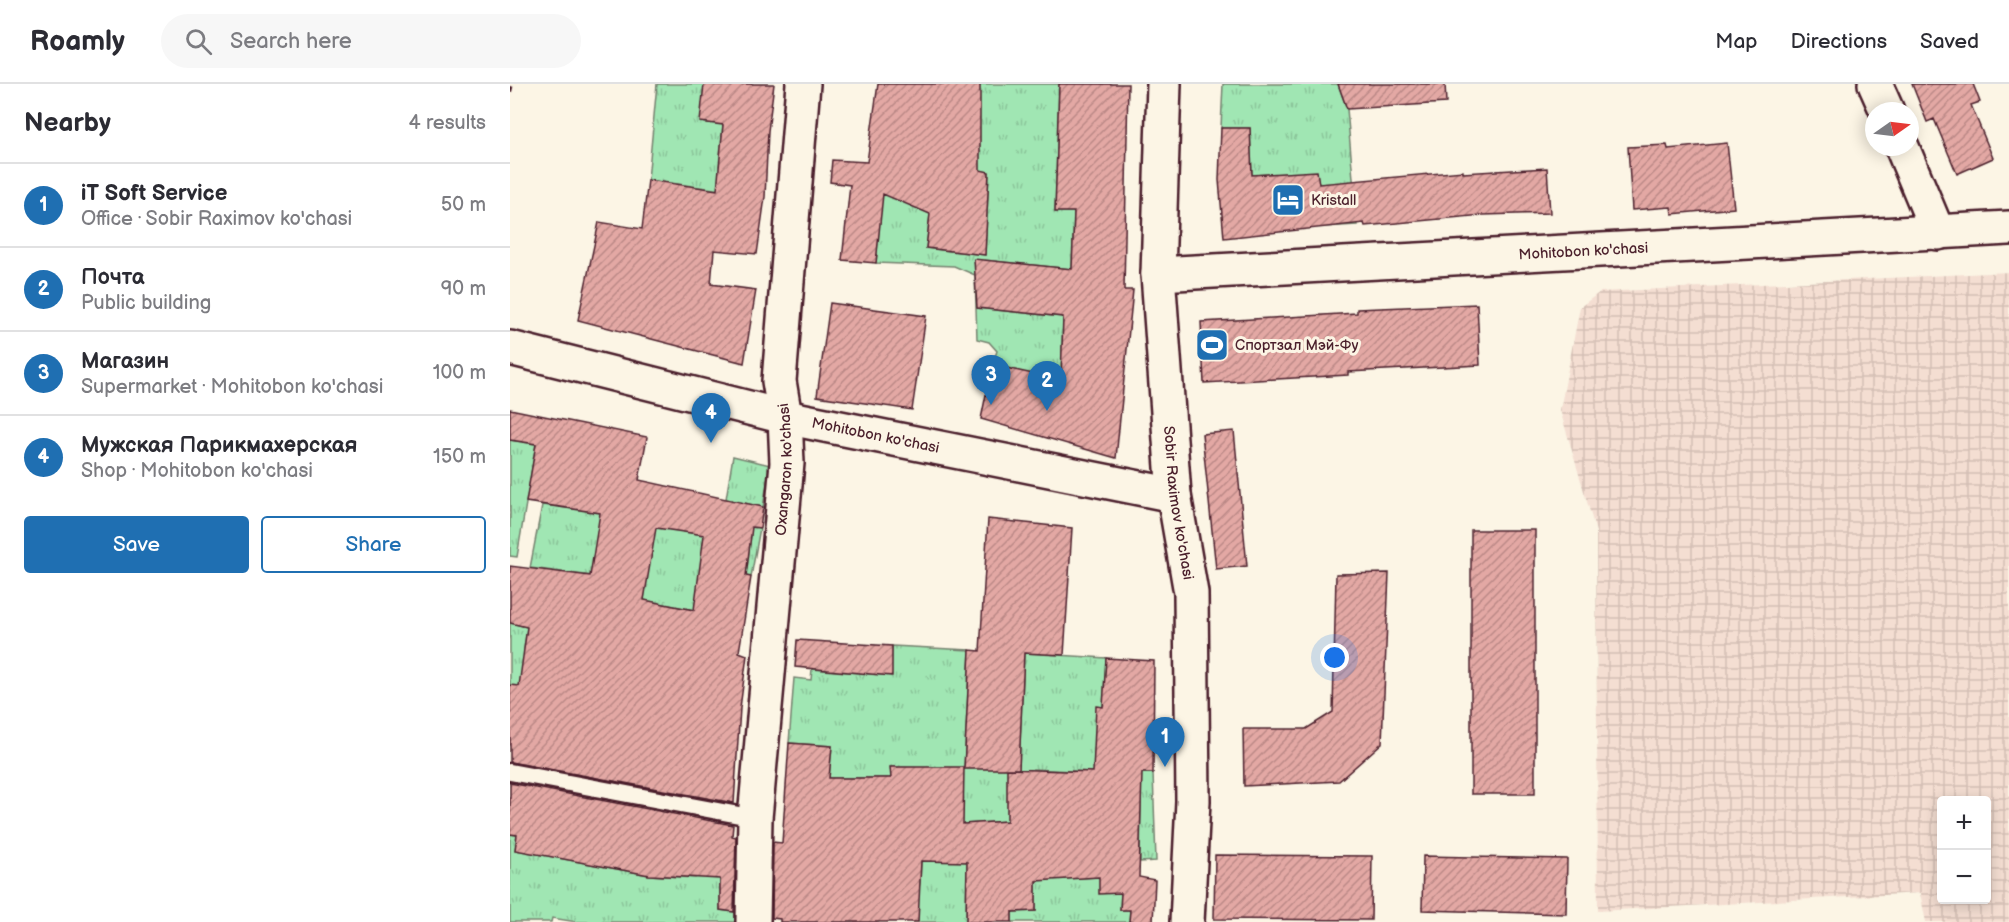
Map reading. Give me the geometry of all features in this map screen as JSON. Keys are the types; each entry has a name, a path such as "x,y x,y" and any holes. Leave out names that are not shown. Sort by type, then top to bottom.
{"street":[{"name":"Oxangaron ko'chasi","path":"753,922 755,818 787,463 785,417 779,381 803,84"},
{"name":"Sobir Raximov ko'chasi","path":"1164,84 1158,274 1174,495 1191,593 1192,801 1187,922"},
{"path":"1875,84 1883,102"},
{"path":"1906,156 1938,233"},
{"name":"Mohitobon ko'chasi","path":"1158,274 2009,228"},
{"name":"Mohitobon ko'chasi","path":"510,348 785,417 1174,495"}],"lane":[{"path":"510,772 755,818"}],"path":[{"path":"510,92 512,84"}],"shaded area":[{"path":"2009,272 2009,922 1926,922 1920,893 1598,911 1596,532 1560,410 1580,307 1600,292"}],"green space":[{"path":"657,84 704,84 701,122 723,124 719,166 729,191 648,180"},
{"path":"704,84 731,84 731,86"},
{"path":"980,84 1059,84 1055,212 1074,212 1072,269 985,260 977,308 1063,317 1061,378 1055,395 1017,370 992,365 997,351 989,342 977,339 975,275 954,266 876,263 885,164","holes":["979,170 989,172 985,255 926,248 930,214"]},
{"path":"1223,84 1338,84 1347,109 1357,225 1323,227 1317,172 1252,175 1250,128 1221,128"},
{"path":"510,440 536,444 517,557 510,556"},
{"path":"733,456 770,465 763,507 726,499"},
{"path":"624,487 593,576 530,568 542,505 575,509"},
{"path":"731,525 760,528 751,577 700,568 705,612 644,600 652,527 720,531 747,568 751,535 732,532"},
{"path":"510,623 527,627 524,649 530,743 510,691"},
{"path":"892,646 970,650 964,768 1019,768 1024,653 1106,658 1103,707 1097,706 1094,772 1153,773 1156,861 1140,862 1141,804 1093,772 1033,769 1036,793 1007,821 964,824 920,847 963,769 891,767 891,778 829,778 832,746 789,743 794,678 811,680 812,669 891,676"},
{"path":"510,834 517,835 515,850 649,875 695,878 720,867 720,910 741,913 741,922 577,922 552,918 551,922 510,922"},
{"path":"967,860 966,922 912,922 920,883 921,861"},
{"path":"1036,861 1058,879 1099,877 1121,893 1120,910 1130,910 1129,922 1012,922 1012,912 1036,911"}],"building":[{"path":"704,84 731,86 731,84 774,84 768,131 765,197 757,254 714,250 711,284 756,290 744,363 578,320 599,222 642,229 648,180 717,190 723,125 700,122"},
{"path":"878,84 980,84 980,170 989,172 985,255 926,248 930,214 883,194 876,263 842,260 850,185 830,182 832,160 867,162"},
{"path":"1059,84 1128,84 1124,290 1133,290 1116,458 981,419 992,365 1061,380 1063,317 977,308 974,259 1072,269 1074,212 1055,212"},
{"path":"1338,84 1445,84 1446,103 1347,109"},
{"path":"1912,84 1973,84 1980,102 1971,105 1993,158 1957,174 1934,119 1927,122"},
{"path":"1221,128 1250,128 1252,175 1317,171 1319,184 1463,171 1463,173 1547,168 1550,213 1483,215 1365,226 1364,223 1224,238 1219,180"},
{"path":"1727,143 1734,208 1672,214 1671,207 1632,210 1628,147 1667,145 1668,149"},
{"path":"830,303 926,316 912,410 817,396"},
{"path":"1477,304 1480,365 1204,383 1201,322 1357,313 1357,309"},
{"path":"510,409 647,437 639,480 763,507 760,528 752,527 746,576 751,577 739,652 747,655 740,708 734,803 510,762 510,685 519,686 527,627 510,623 510,566 590,576 600,513 526,502 536,444 510,440","holes":["656,528 704,535 694,610 644,600"]},
{"path":"1234,431 1247,566 1216,569 1202,434"},
{"path":"988,519 1072,528 1064,655 1024,653 1019,769 964,769 970,650 980,651"},
{"path":"1471,530 1535,530 1535,794 1471,794"},
{"path":"1389,573 1382,743 1339,781 1244,786 1243,729 1306,729 1333,712 1336,574"},
{"path":"797,640 892,646 892,676 795,667"},
{"path":"1106,658 1154,661 1153,773 1142,773 1139,877 1155,880 1153,922 1129,922 1130,910 1120,910 1121,893 1099,894 1099,877 1036,881 1036,911 1012,912 1012,922 966,922 967,862 921,861 918,922 780,922 780,919 772,918 773,842 782,843 789,743 832,746 829,778 891,778 890,767 964,767 963,824 1007,821 1007,769 1093,772 1096,706 1103,707"},
{"path":"510,783 733,825 732,836 736,837 734,912 720,910 720,879 649,875 515,850 517,835 510,834"},
{"path":"1215,855 1372,856 1371,920 1214,919"},
{"path":"1423,856 1567,859 1566,914 1422,910"}],"place":[{"name":"Kristall","path":"1288,200"},
{"name":"Спортзал Мэй-Фу","path":"1212,345"},
{"name":"Магазин","path":"991,405"},
{"name":"Почта","path":"1047,411"},
{"name":"Мужская Парикмахерская","path":"711,443"},
{"name":"iT Soft Service","path":"1165,767"}]}
